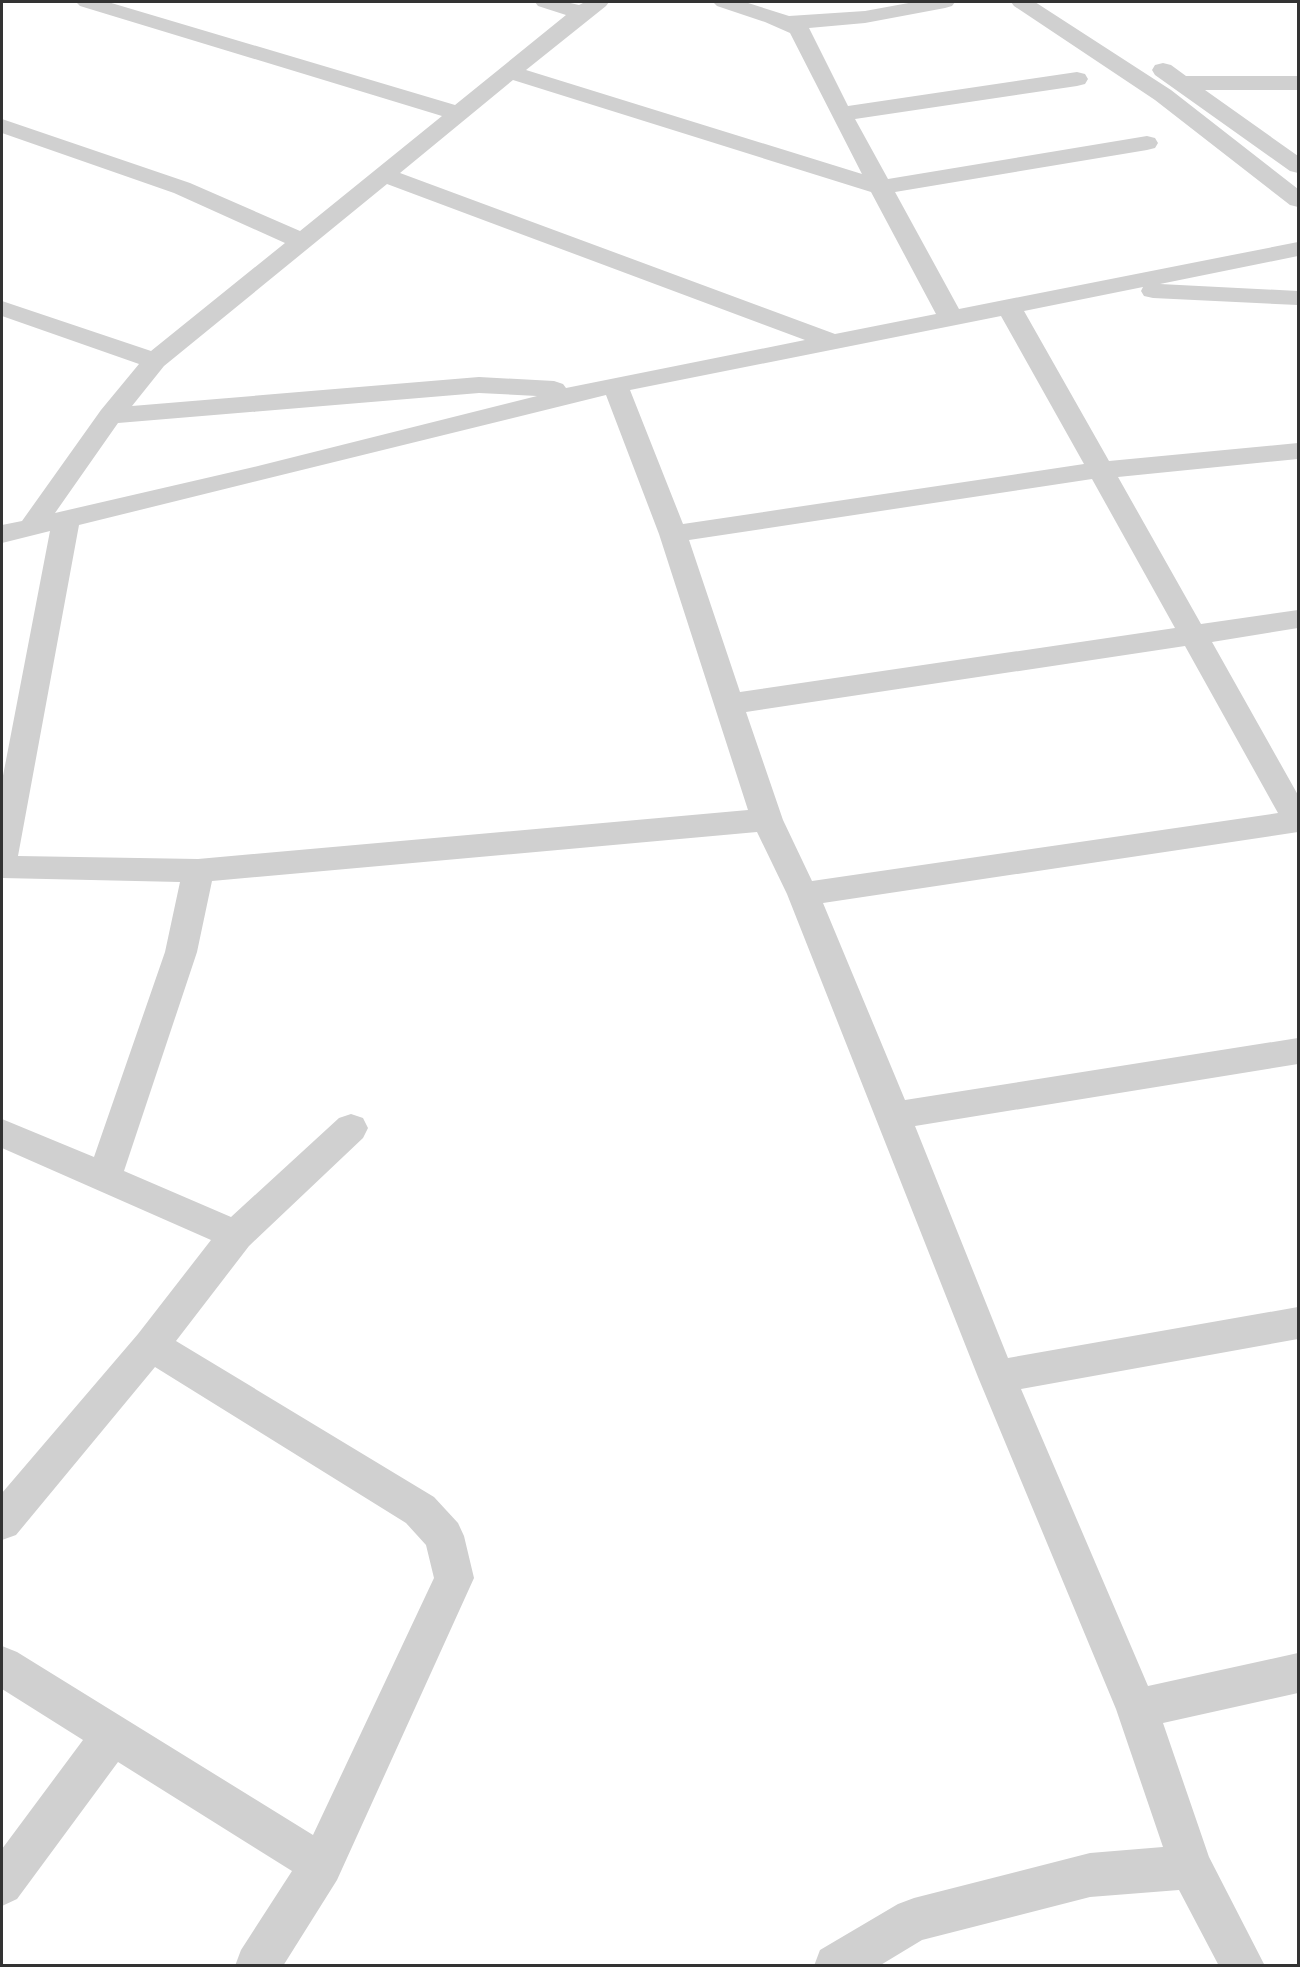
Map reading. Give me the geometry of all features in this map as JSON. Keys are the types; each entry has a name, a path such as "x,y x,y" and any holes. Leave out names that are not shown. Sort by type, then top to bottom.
{"street":[{"path":"87,2 460,114"},
{"path":"545,2 590,7"},
{"path":"724,2 799,29 841,114 951,318"},
{"path":"787,23 865,17 945,2"},
{"path":"1021,2 1162,95 1299,200"},
{"path":"1058,2 1184,83 1299,166"},
{"path":"32,526 110,416 155,361 590,7"},
{"path":"510,72 880,187 1147,143"},
{"path":"841,114 1077,78"},
{"path":"1184,83 1299,83"},
{"path":"2,126 182,188 302,241"},
{"path":"384,175 834,342"},
{"path":"2,534 258,474 601,388 1299,249"},
{"path":"1101,289 1299,298"},
{"path":"803,894 1299,821 1009,307"},
{"path":"2,308 155,361"},
{"path":"110,416 479,386 601,388"},
{"path":"601,388 673,534 767,820 803,894 997,1377 1137,1709 1191,1867 1243,1965"},
{"path":"673,534 1099,470 1299,451"},
{"path":"2,859 67,517"},
{"path":"729,704 1299,619"},
{"path":"2,867 198,871 767,820"},
{"path":"104,1178 182,952 198,871"},
{"path":"894,1116 1299,1051"},
{"path":"2,1522 151,1345 236,1235 351,1128"},
{"path":"2,1133 236,1235"},
{"path":"997,1377 1299,1323"},
{"path":"151,1345 420,1510 444,1536 453,1578 322,1865 257,1965"},
{"path":"2,1666 322,1865"},
{"path":"1137,1709 1299,1673"},
{"path":"2,1884 113,1735"},
{"path":"836,1965 914,1920 1090,1875 1191,1867"}]}
